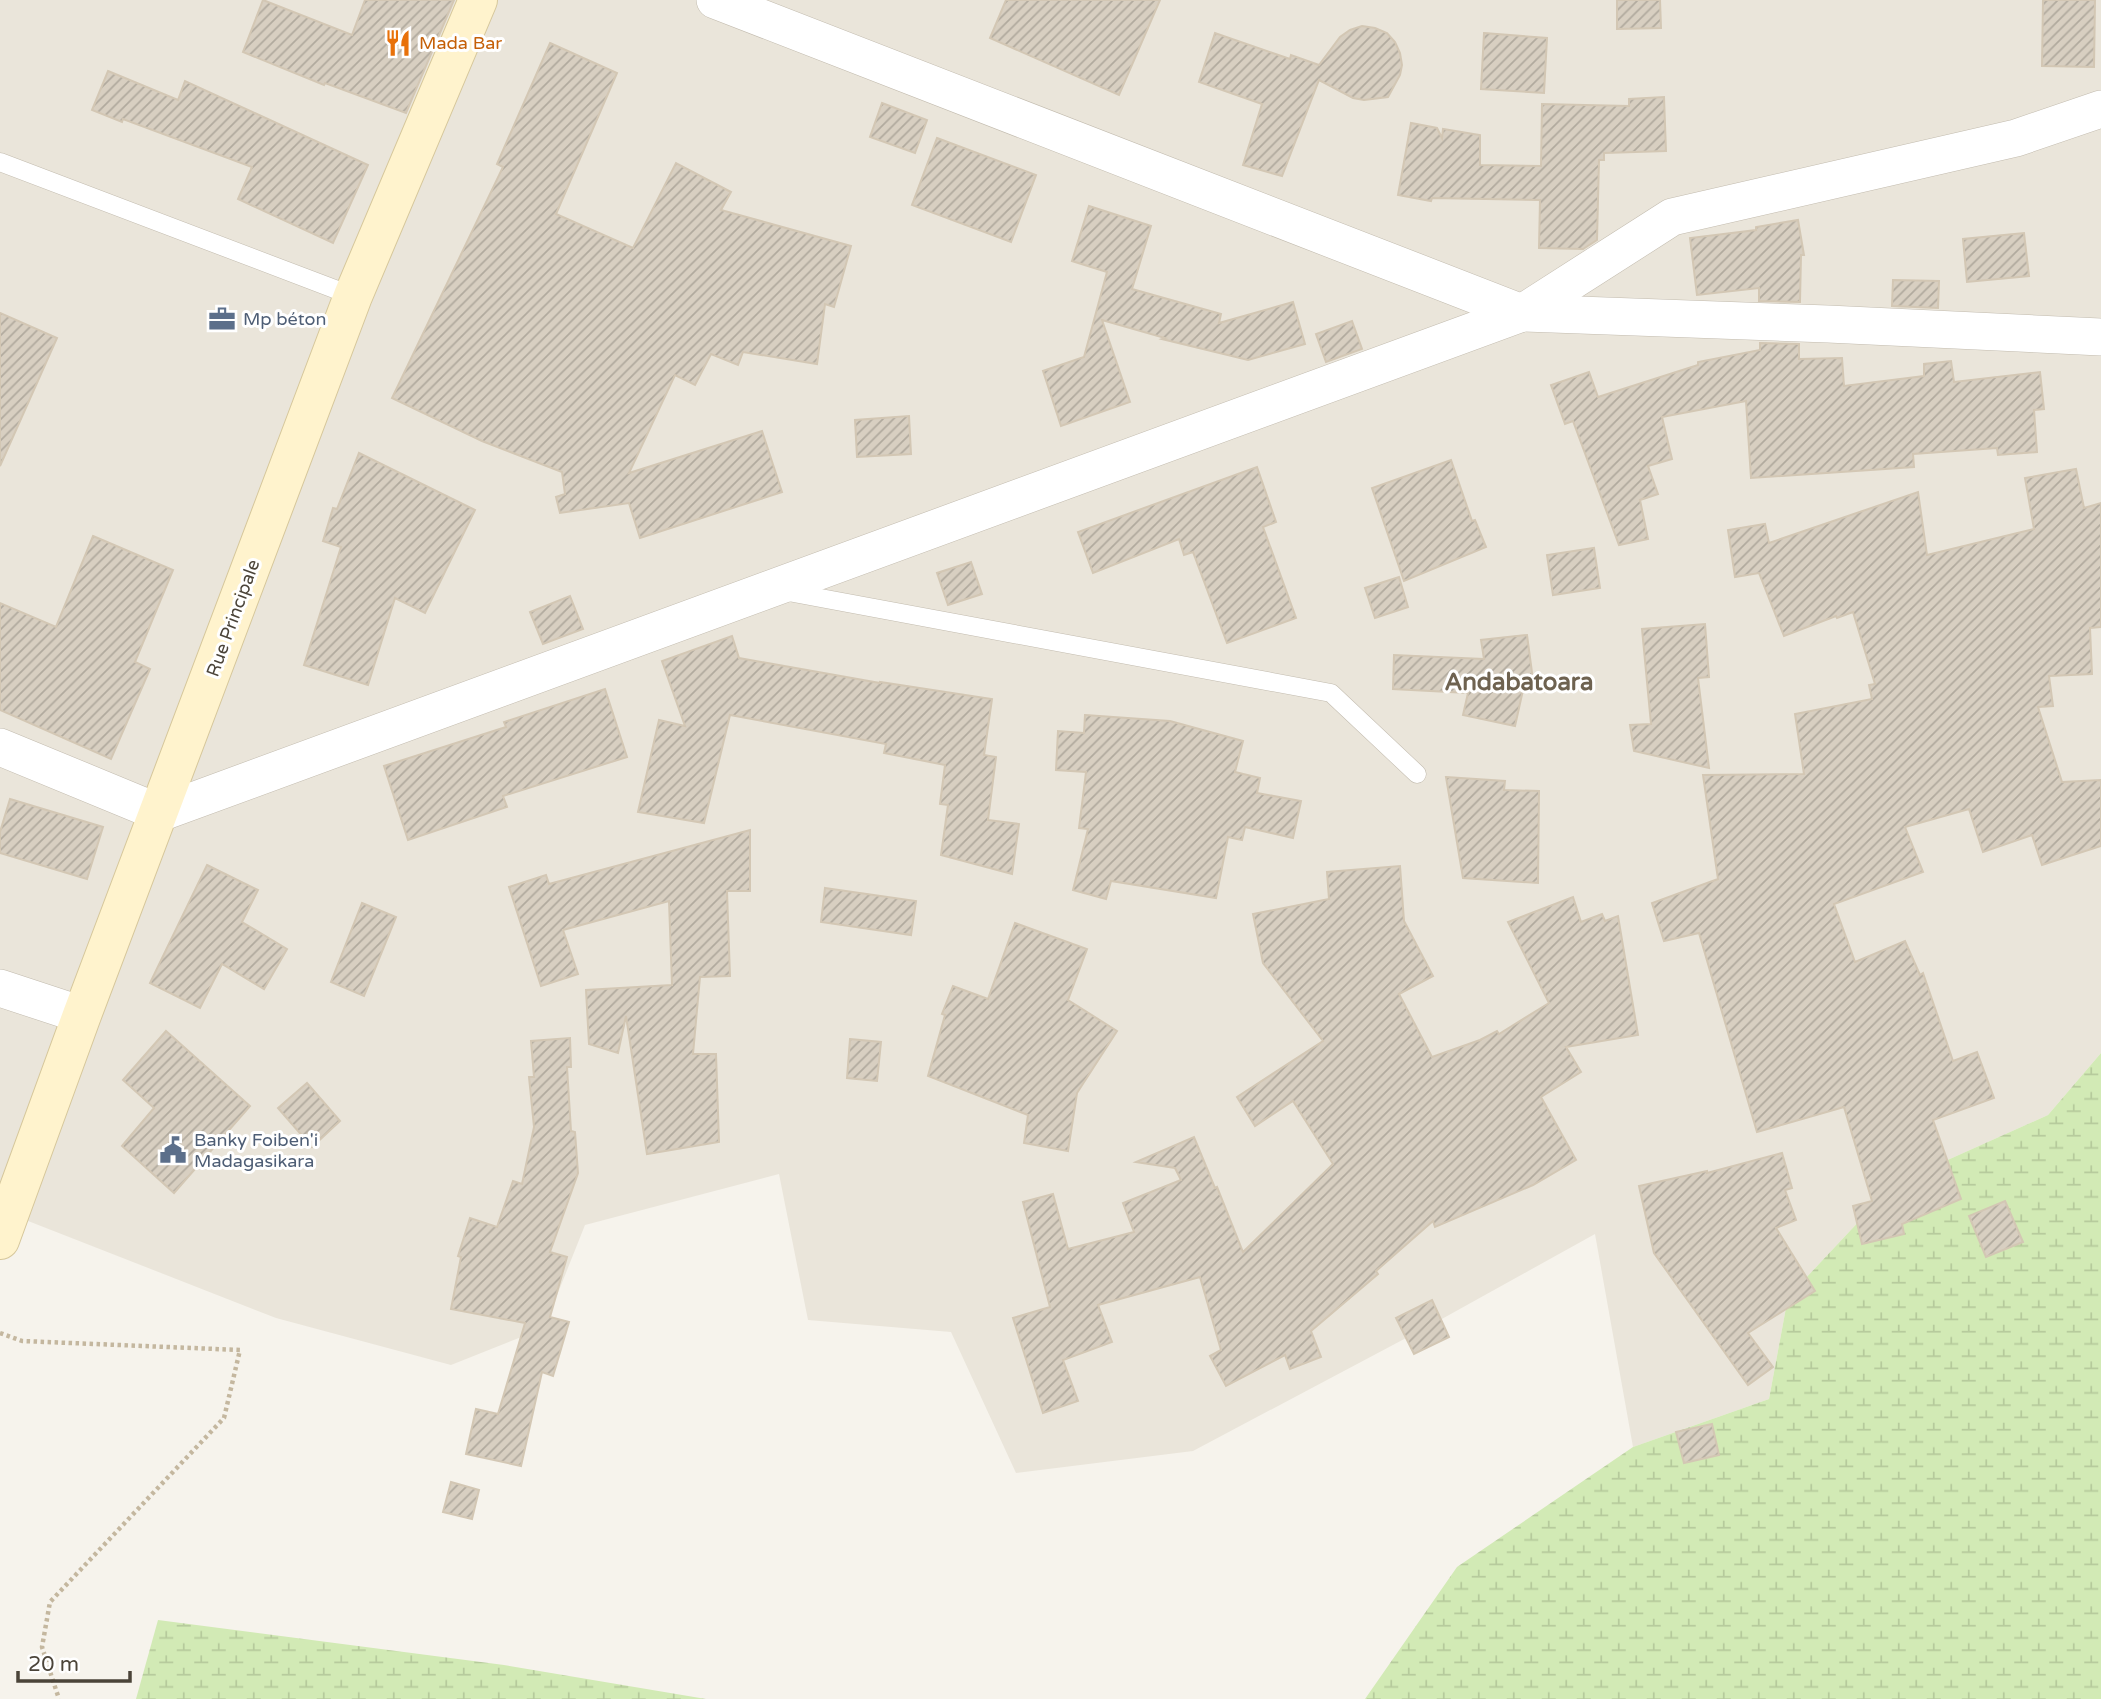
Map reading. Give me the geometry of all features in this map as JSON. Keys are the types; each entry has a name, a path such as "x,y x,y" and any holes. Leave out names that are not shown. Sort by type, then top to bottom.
{"main road":[{"name":"Rue Principale","path":"0,1240 353,296 478,0"}],"street":[{"path":"715,0 1522,313 2101,337"},
{"path":"0,747 160,813 1522,313 1672,217 2016,138 2101,110"},
{"path":"0,988 82,1015"}],"lane":[{"path":"0,162 353,296"},
{"path":"773,589 1331,693 1417,775"}],"path":[{"path":"0,1333 22,1340 240,1350 223,1418 50,1602 42,1647 59,1699"}],"shaded area":[{"path":"0,0 2101,0 2101,1053 2048,1115 1894,1184 1788,1297 1769,1399 1633,1447 1595,1234 1193,1451 1016,1473 951,1332 808,1320 779,1174 585,1225 544,1328 451,1365 276,1318 0,1210"}],"green space":[{"path":"2101,1053 2101,1699 1365,1699 1457,1567 1633,1447 1769,1399 1788,1297 1894,1184 2048,1115"},
{"path":"158,1620 504,1665 706,1699 136,1699"}],"building":[{"name":"Mada Bar","path":"263,0 352,35 365,0 454,0 406,113 325,83 324,85 243,52"},
{"path":"1006,0 1160,0 1119,95 990,38"},
{"path":"1617,0 1660,0 1661,28 1617,29"},
{"path":"2043,0 2095,0 2094,67 2042,66"},
{"path":"1362,26 1387,33 1400,53 1400,75 1388,97 1364,100 1353,98 1319,80 1282,176 1243,165 1262,104 1199,82 1215,33 1290,59 1291,55 1319,65 1340,37"},
{"path":"1484,33 1547,38 1544,93 1481,89"},
{"path":"550,43 617,73 556,214 633,248 676,163 731,192 721,210 851,246 834,307 825,304 817,364 743,352 738,365 711,354 695,385 675,375 629,473 762,431 782,492 640,538 629,503 560,513 556,497 565,494 562,472 482,441 392,398 503,167 497,164"},
{"path":"108,71 178,100 185,81 368,165 333,243 238,199 252,167 92,110"},
{"path":"1664,97 1666,151 1604,153 1604,160 1599,160 1597,240 1583,249 1539,248 1540,200 1432,198 1431,201 1398,195 1411,123 1437,128 1442,138 1443,129 1480,135 1480,165 1541,166 1542,104 1629,106 1629,99"},
{"path":"882,103 927,120 915,153 870,137"},
{"path":"937,138 1036,175 1011,242 912,205"},
{"path":"1089,206 1151,226 1132,289 1221,314 1219,323 1293,302 1305,344 1248,360 1162,339 1165,338 1102,320 1130,402 1061,426 1043,371 1084,357 1107,272 1072,261"},
{"path":"1798,220 1804,255 1801,255 1800,302 1759,301 1759,288 1697,295 1690,238 1756,230 1756,227"},
{"path":"2024,233 2029,276 1967,282 1963,239"},
{"path":"1893,280 1939,281 1938,308 1892,306"},
{"path":"0,313 57,338 0,466"},
{"path":"1352,321 1362,349 1326,362 1316,334"},
{"path":"1760,343 1799,344 1799,359 1842,358 1844,386 1924,376 1924,364 1951,361 1954,382 2040,372 2044,409 2034,410 2037,452 1998,455 1997,448 1913,454 1914,467 1751,478 1746,401 1662,417 1672,459 1648,466 1658,494 1640,500 1648,539 1619,545 1573,421 1565,424 1551,385 1589,372 1598,397 1698,365 1698,362 1760,350"},
{"path":"909,416 911,454 857,457 855,420"},
{"path":"359,453 475,510 425,613 395,598 368,685 304,665 341,547 323,541 333,508 337,509"},
{"path":"1451,460 1472,521 1475,520 1486,547 1404,581 1372,488"},
{"path":"1257,467 1276,522 1263,527 1296,618 1227,643 1193,552 1184,555 1179,539 1093,573 1078,532"},
{"path":"2076,469 2084,508 2101,503 2101,627 2090,628 2092,674 2049,676 2053,706 2038,707 2062,782 2101,780 2101,846 2042,865 2032,835 1983,852 1969,809 1905,827 1923,872 1834,904 1855,962 1905,941 1920,975 1923,973 1953,1061 1977,1052 1994,1098 1933,1120 1961,1199 1902,1224 1904,1234 1862,1244 1853,1206 1872,1201 1844,1107 1757,1132 1699,933 1664,941 1652,903 1718,879 1703,775 1804,774 1795,714 1872,699 1869,685 1875,684 1853,612 1784,636 1759,573 1735,577 1728,530 1765,524 1769,543 1918,492 1927,555 2034,529 2025,478"},
{"path":"93,536 173,570 135,662 150,669 111,759 0,710 0,603 56,627"},
{"path":"1594,548 1600,588 1553,595 1547,555"},
{"path":"971,562 982,594 948,605 937,573"},
{"path":"1399,577 1408,607 1375,618 1365,588"},
{"path":"570,596 583,629 543,644 530,612"},
{"path":"1705,624 1709,677 1698,678 1709,768 1634,751 1630,725 1651,724 1642,629"},
{"path":"1527,635 1533,680 1525,681 1515,726 1463,715 1468,693 1393,689 1394,655 1484,659 1481,640"},
{"path":"732,636 739,658 880,683 992,699 984,755 996,757 988,820 1019,824 1012,874 941,855 948,805 940,804 945,765 884,753 886,744 730,715 704,823 638,812 659,720 685,726 662,661"},
{"path":"605,689 627,757 503,796 507,807 408,840 384,766 506,727 504,722"},
{"path":"1085,715 1170,721 1243,741 1235,772 1260,778 1257,793 1301,801 1293,838 1245,827 1242,840 1228,837 1216,898 1111,881 1106,899 1073,890 1088,829 1079,828 1086,772 1056,770 1058,731 1084,733"},
{"path":"1446,777 1505,781 1504,790 1539,791 1538,883 1463,878"},
{"path":"10,799 103,827 87,879 0,853 0,832"},
{"path":"750,830 750,891 727,891 730,976 700,977 693,1054 716,1054 719,1142 647,1154 626,1016 618,1053 589,1044 586,990 672,985 669,901 563,930 578,974 541,986 509,887 546,875 549,884"},
{"path":"207,865 258,890 242,922 287,949 264,989 222,964 200,1008 150,983"},
{"path":"1400,866 1404,921 1433,976 1399,994 1432,1057 1497,1031 1499,1034 1549,1003 1508,922 1573,897 1581,922 1602,914 1605,921 1618,916 1638,1035 1566,1047 1581,1072 1541,1097 1576,1160 1533,1185 1435,1227 1433,1221 1376,1271 1378,1274 1311,1331 1321,1357 1290,1369 1285,1355 1226,1386 1210,1356 1221,1350 1200,1277 1098,1305 1112,1342 1063,1360 1078,1401 1043,1413 1013,1318 1050,1307 1023,1202 1053,1194 1068,1249 1134,1232 1123,1203 1181,1180 1175,1168 1136,1162 1194,1137 1243,1252 1333,1164 1293,1101 1255,1126 1237,1097 1323,1041 1263,963 1253,914 1329,899 1327,872"},
{"path":"825,888 916,901 911,935 821,922"},
{"path":"362,903 396,917 364,996 331,982"},
{"path":"1015,923 1087,949 1068,1000 1117,1031 1077,1093 1068,1151 1024,1143 1028,1115 928,1076 945,1015 942,1014 953,986 988,999"},
{"path":"166,1031 250,1106 174,1193 122,1146 154,1108 123,1080"},
{"path":"570,1038 571,1067 567,1067 571,1131 575,1132 578,1173 550,1252 567,1257 550,1317 569,1322 553,1376 542,1372 521,1466 466,1454 476,1409 498,1414 525,1323 451,1309 461,1257 458,1256 470,1218 497,1227 513,1181 522,1184 534,1127 529,1077 534,1077 531,1041"},
{"path":"850,1039 881,1042 877,1081 847,1078"},
{"path":"307,1083 340,1121 312,1147 278,1108"},
{"path":"1782,1153 1792,1188 1785,1190 1796,1220 1776,1228 1815,1291 1748,1333 1773,1367 1748,1385 1654,1253 1639,1186 1707,1173"},
{"path":"2005,1201 2023,1242 1986,1257 1969,1216"},
{"path":"1432,1300 1449,1337 1414,1354 1396,1318"},
{"path":"1712,1424 1719,1455 1684,1463 1676,1432"},
{"path":"451,1482 479,1490 472,1519 443,1512"}],"place":[{"name":"Mada Bar","path":"398,43"},
{"name":"Mp béton","path":"222,319"},
{"name":"Banky Foiben'i Madagasikara","path":"173,1150"}],"district":[{"name":"Andabatoara","path":"1519,682"}]}
